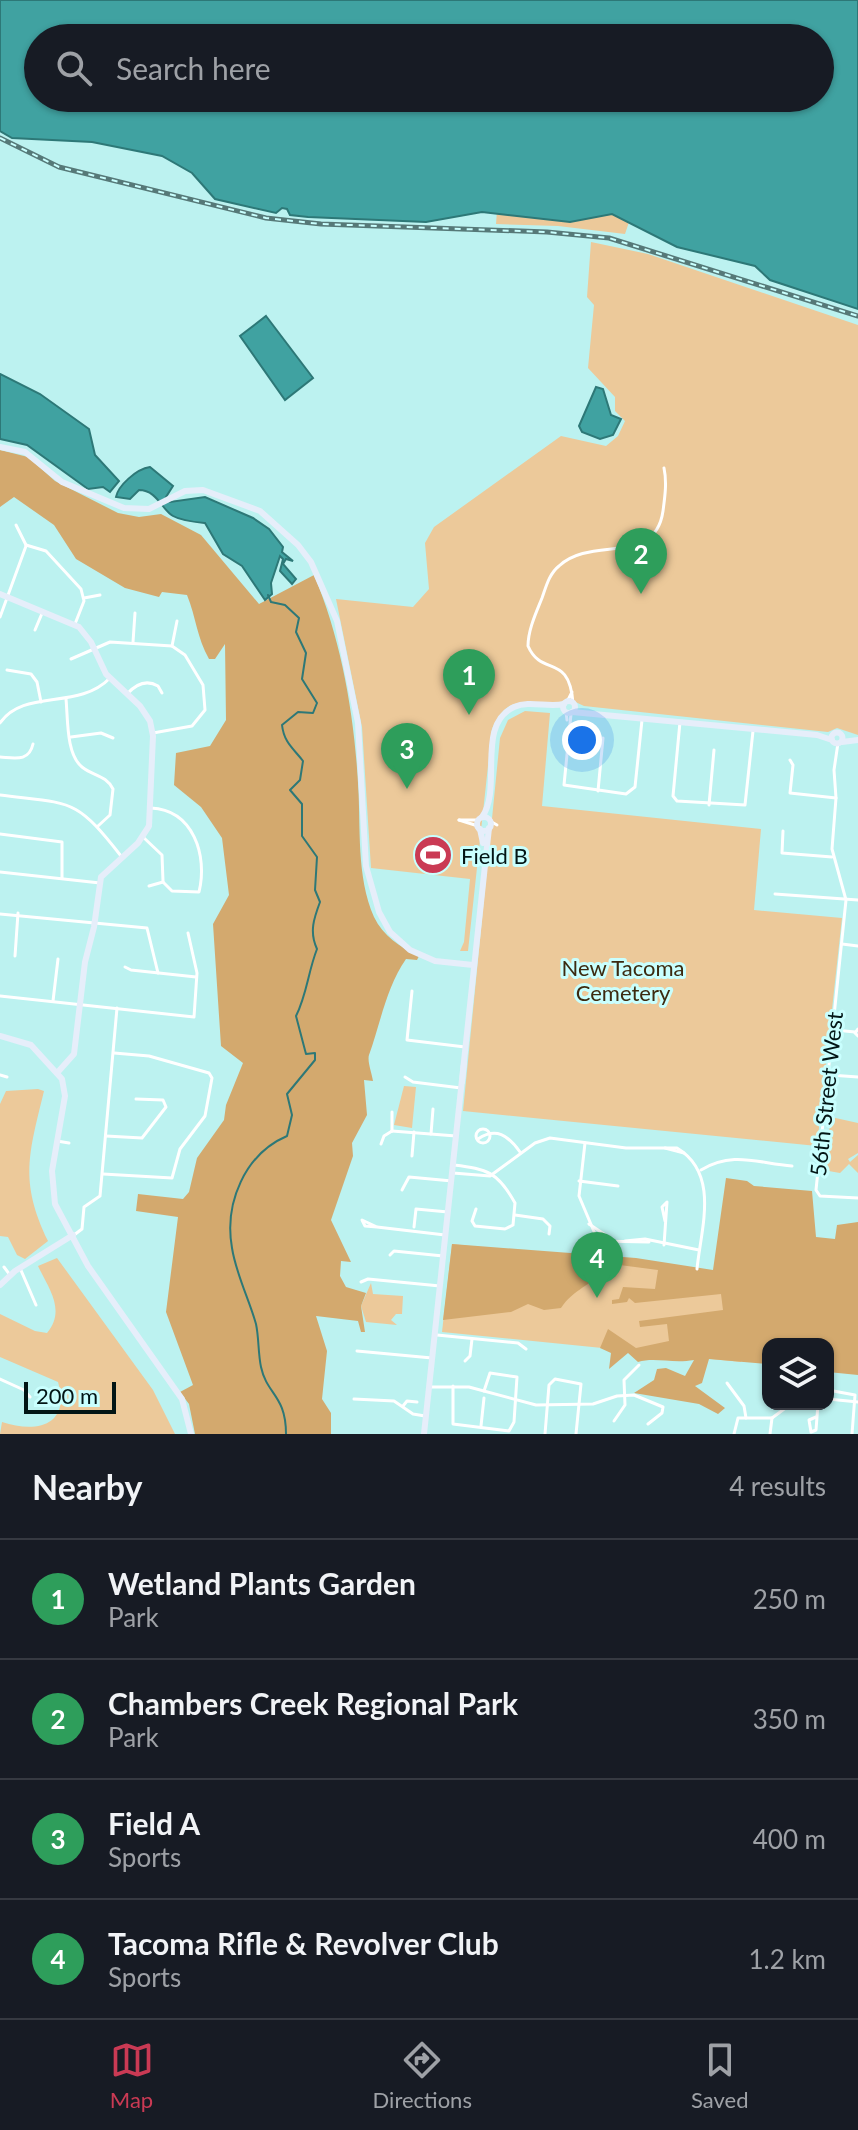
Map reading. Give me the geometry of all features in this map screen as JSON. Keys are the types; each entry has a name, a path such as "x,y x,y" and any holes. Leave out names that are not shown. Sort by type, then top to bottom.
{"street":[{"path":"0,447 25,452 62,482 118,507 139,510 198,489 254,508 275,522 311,562 337,621 342,657 355,706 366,866 379,912 390,932 410,950 435,961 473,965"},
{"path":"642,717 632,793 564,785 572,692 564,672 537,660 528,646 548,582 558,566 600,548 641,546 652,538 663,513 664,468"},
{"path":"16,525 26,545 46,551 60,574 78,586 84,598 75,624"},
{"path":"0,617 4,596 26,545"},
{"path":"84,598 100,595"},
{"path":"4,596 75,624 93,647 110,678 144,711 153,733 151,808 143,837 105,870 100,883 85,962 73,1057 57,1073"},
{"path":"35,630 43,611"},
{"path":"133,642 135,613"},
{"path":"172,646 177,621"},
{"path":"71,659 110,642 172,646 185,655 203,685 206,707 192,726 153,733"},
{"path":"7,670 31,674 37,682 41,702"},
{"path":"0,723 19,707 95,693 110,678"},
{"path":"127,694 134,687 149,683 158,686 162,693"},
{"path":"66,699 76,759 87,770 108,780 113,789 112,812 98,826"},
{"path":"424,1434 460,1106 485,823 497,734 505,715 525,706 569,708 856,740"},
{"path":"0,712 5,716"},
{"path":"680,721 674,799 709,805 745,805 753,729"},
{"path":"71,737 101,733 113,738"},
{"path":"598,791 603,738"},
{"name":"56th Street West","path":"836,739 832,857 846,900 816,1190 820,1196 858,1198"},
{"path":"0,757 25,757 33,744"},
{"path":"709,805 714,750"},
{"path":"67,762 76,759"},
{"path":"790,760 793,765 790,793 836,798"},
{"path":"0,795 68,804 82,810 122,856"},
{"path":"143,837 162,855 163,882 172,891 200,891 199,850 188,825 173,811 151,808"},
{"path":"783,831 782,853 832,857"},
{"path":"0,834 62,842 62,878"},
{"path":"0,872 100,883"},
{"path":"149,886 163,882"},
{"path":"775,894 858,900"},
{"path":"15,956 18,913"},
{"path":"0,914 18,913 147,928 158,973"},
{"path":"0,996 194,1017 197,977 188,933"},
{"path":"842,944 858,946"},
{"path":"53,1001 58,959"},
{"path":"125,967 197,977"},
{"path":"412,991 407,1040 465,1047"},
{"path":"0,1285 20,1268 82,1229 84,1207 100,1198 117,1008"},
{"path":"833,1030 857,1032"},
{"path":"0,1036 31,1045 57,1073 65,1096 55,1141 52,1185 55,1204 88,1266 182,1399 191,1434"},
{"path":"103,1174 172,1178 180,1149 204,1118 211,1074 149,1056 114,1053"},
{"path":"0,1075 7,1077"},
{"path":"828,1075 858,1077"},
{"path":"405,1077 413,1082 462,1085"},
{"path":"106,1136 142,1138 166,1106 163,1100 136,1099"},
{"path":"431,1134 433,1109"},
{"path":"392,1112 392,1131"},
{"path":"381,1144 384,1136 392,1131 457,1133"},
{"path":"412,1156 414,1132"},
{"path":"478,1139 489,1132 505,1136 520,1153"},
{"path":"493,1174 520,1153 550,1138 585,1143 674,1147 701,1170 705,1191 697,1269"},
{"path":"55,1141 69,1143"},
{"path":"585,1143 579,1181 580,1203 598,1241 649,1242 699,1250"},
{"path":"701,1170 719,1161 739,1157 792,1166"},
{"path":"453,1169 493,1174 514,1201 515,1215 507,1229 474,1224 476,1209"},
{"path":"402,1190 409,1177 452,1181"},
{"path":"579,1181 618,1186"},
{"path":"52,1185 62,1185"},
{"path":"414,1227 416,1209 448,1211"},
{"path":"515,1215 545,1220 549,1234"},
{"path":"658,1244 665,1221"},
{"path":"589,1224 613,1240"},
{"path":"377,1227 446,1231"},
{"path":"663,1232 664,1245"},
{"path":"390,1255 394,1251 443,1256"},
{"path":"4,1267 10,1275"},
{"path":"20,1268 36,1305"},
{"path":"361,1282 368,1279 440,1286"},
{"path":"435,1335 518,1343 526,1349"},
{"path":"465,1361 470,1356 472,1338"},
{"path":"357,1351 432,1358"},
{"path":"614,1421 623,1411 624,1380 639,1365"},
{"path":"453,1386 451,1422 464,1427 481,1426 508,1432 513,1425 516,1376 490,1373 484,1391"},
{"path":"0,1379 24,1390 30,1397"},
{"path":"545,1434 551,1382 580,1384 576,1434"},
{"path":"727,1383 744,1406 746,1418"},
{"path":"429,1387 453,1386 547,1404 598,1404 625,1395 661,1404 662,1413 648,1424"},
{"path":"834,1391 854,1394 856,1427 852,1434"},
{"path":"481,1426 484,1398"},
{"path":"354,1399 394,1401 413,1414 426,1416"},
{"path":"834,1400 856,1402"},
{"path":"403,1406 407,1401 417,1402"},
{"path":"734,1434 738,1418 772,1418 781,1410"},
{"path":"816,1417 817,1410"},
{"path":"770,1434 772,1418"}],"green space":[{"path":"498,197 635,204 625,234 558,226 496,224"},
{"path":"591,242 648,254 858,325 858,735 837,728 828,732 584,706 567,698 558,704 519,703 509,706 492,729 468,951 460,951 464,942 470,879 371,868 362,727 336,599 413,607 429,589 425,543 434,527 561,436 606,446 618,436 625,421 615,411 615,397 588,368 594,305 587,297"},
{"name":"New Tacoma Cemetery","path":"525,711 550,713 542,806 761,829 754,910 842,918 817,1146 463,1111 500,738 508,720"},
{"path":"404,1086 416,1087 412,1128 394,1125"},
{"path":"6,1091 44,1091 31,1150 30,1184 48,1241 25,1259 17,1255 8,1237 0,1236 0,1104"},
{"path":"831,1117 858,1123 858,1153 848,1159 850,1162 858,1155 858,1173 849,1164 840,1173 823,1170"},
{"path":"452,1244 749,1276 741,1362 442,1332"},
{"path":"57,1258 153,1390 175,1434 0,1434 2,1422 39,1426 55,1417 60,1408 58,1382 0,1357 0,1314 35,1331 47,1333 53,1324 54,1300 38,1266"},
{"path":"371,1283 373,1294 403,1296 402,1314 396,1314 391,1320 397,1325 366,1322 361,1306"}],"shaded area":[{"path":"0,450 28,457 55,481 118,513 139,517 161,514 201,535 259,604 314,575 332,625 349,703 356,757 362,868 368,901 374,917 387,935 419,956 417,960 406,959 384,1007 369,1058 373,1081 364,1080 367,1115 352,1143 353,1156 331,1220 351,1262 341,1261 340,1276 346,1287 366,1293 361,1306 365,1332 361,1332 358,1321 316,1316 327,1351 322,1399 331,1413 331,1434 195,1434 189,1404 180,1392 193,1385 166,1312 178,1217 136,1211 138,1194 183,1199 189,1192 197,1158 224,1120 226,1105 243,1063 221,1046 213,924 229,895 222,838 201,807 174,785 176,753 210,746 226,720 225,644 215,659 209,659 187,595 162,592 159,597 125,588 76,559 54,525 14,497 0,507"},
{"path":"726,1178 747,1181 754,1186 812,1191 816,1237 835,1239 837,1225 858,1222 858,1375 834,1373 834,1338 762,1338 762,1363 709,1359 702,1383 695,1386 725,1408 718,1414 699,1404 634,1393 654,1380 657,1369 666,1368 685,1376 694,1360 638,1362 628,1353 609,1369 611,1353 600,1348 608,1329 636,1348 669,1341 667,1324 640,1327 639,1321 723,1310 721,1294 635,1303 629,1298 627,1302 612,1304 612,1300 619,1299 623,1287 655,1289 658,1270 612,1264 561,1308 544,1310 528,1304 511,1312 443,1320 452,1244 636,1258 713,1270"}],"water":[{"path":"0,0 858,0 858,309 770,280 755,266 677,247 612,214 570,222 482,212 426,222 290,215 287,209 282,208 276,213 215,199 192,173 162,156 92,142 12,138 0,131"},
{"path":"266,316 313,378 285,400 240,336"},
{"path":"0,374 40,394 89,429 95,455 119,481 110,492 103,487 88,489 27,445 0,439"},
{"path":"596,387 603,389 611,415 621,419 613,435 600,439 582,432 579,426"},
{"path":"150,467 173,486 166,497 170,502 205,497 253,518 269,529 283,547 282,552 293,561 286,559 283,564 296,579 292,584 280,571 283,559 280,556 271,583 272,594 265,600 242,566 223,554 205,523 173,516 145,491 139,490 130,499 116,497 128,479"}],"waterway":[{"path":"268,595 271,602 285,605 299,618 296,632 306,653 302,679 317,703 313,713 298,712 282,725 287,741 303,761 300,780 290,790 302,804 302,836 317,857 315,890 320,902 313,931 317,949 296,1016 306,1054 315,1053 315,1060 287,1094 292,1115 287,1136 260,1155 241,1182 231,1214 230,1231 236,1267 256,1324 261,1367 283,1411 286,1434"}],"railway":[{"path":"0,138 59,167 266,218 321,224 547,232 609,238 858,316"}],"place":[{"name":"Chambers Creek Regional Park","path":"641,594"},
{"name":"Wetland Plants Garden","path":"469,715"},
{"name":"Field A","path":"407,789"},
{"name":"Field B","path":"433,855"},
{"name":"Tacoma Rifle & Revolver Club","path":"597,1298"}]}
